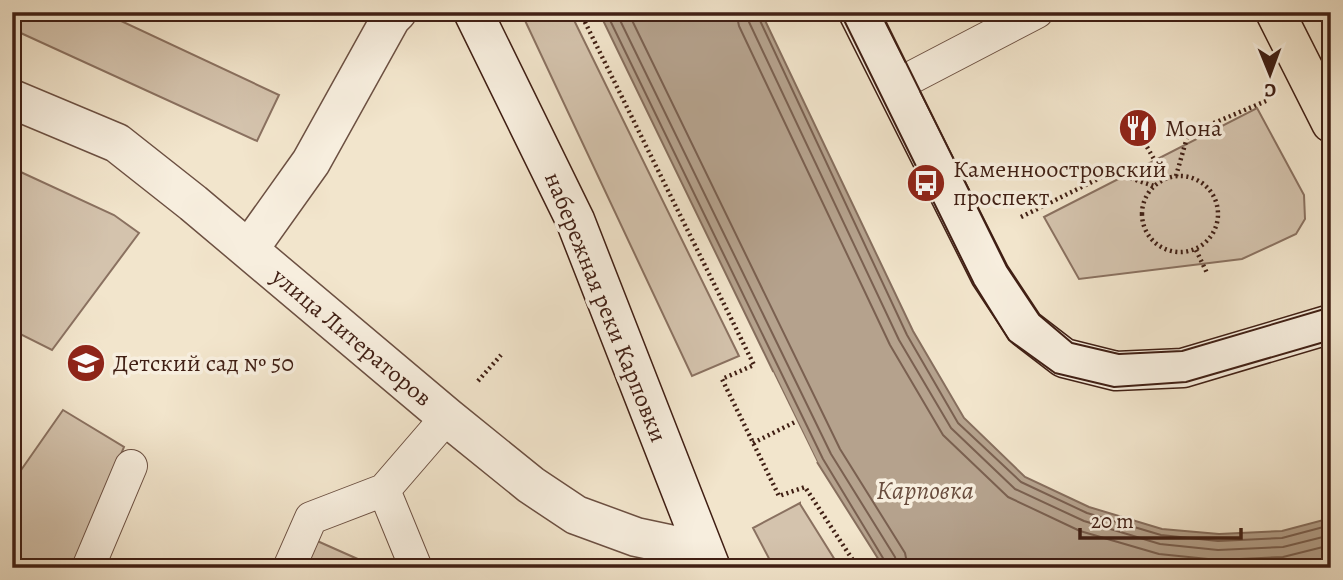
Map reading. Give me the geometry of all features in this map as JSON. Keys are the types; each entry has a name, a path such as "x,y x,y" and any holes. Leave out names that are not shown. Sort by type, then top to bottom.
{"main road":[{"path":"1275,12 1331,123"}],"street":[{"path":"249,249 311,162 397,12"},
{"name":"набережная реки Карповки","path":"473,12 575,220 707,559"},
{"path":"859,12 990,275 1025,328 1064,358 1116,371 1183,368 1331,324"},
{"name":"улица Литераторов","path":"12,99 117,143 249,249 531,485 576,514 636,537 707,559"}],"lane":[{"path":"897,85 1037,12"},
{"path":"289,568 311,518 384,490 447,417"},
{"path":"88,568 131,466"},
{"path":"384,490 416,568"}],"path":[{"path":"580,12 754,365 722,379 779,496 805,487 858,568"},
{"path":"1176,176 1188,134 1271,98"},
{"path":"1147,148 1165,178"},
{"path":"1021,217 1112,172 1154,186"},
{"path":"1190,176 1202,182 1212,192 1218,204 1215,230 1207,242 1196,250 1170,251 1148,235 1143,223 1142,209 1154,186 1165,178 1190,176"},
{"path":"1196,250 1207,273"},
{"path":"753,443 797,421"}],"shaded area":[{"path":"12,12 102,12 279,95 257,141 12,29"},
{"path":"521,12 570,12 739,356 692,376"},
{"path":"1257,108 1304,195 1305,219 1296,234 1242,259 1079,279 1044,217"},
{"path":"12,168 114,215 139,233 52,350 12,330"},
{"path":"63,410 124,447 74,568 12,568 12,483"},
{"path":"800,503 840,568 774,568 753,528"},
{"path":"315,540 378,568 303,568"}],"water":[{"name":"Карповка","path":"599,12 761,12 913,331 964,418 1025,477 1089,507 1162,529 1219,534 1282,531 1331,518 1331,568 884,568 817,462"}],"pier":[{"path":"773,372 817,462 814,464 770,374"}],"tram line":[{"path":"840,12 974,284 1009,340 1055,373 1114,387 1186,382 1331,340"},
{"path":"881,12 1007,267 1039,315 1072,343 1119,354 1182,351 1331,307"}],"place":[{"name":"Мона","path":"1138,128"},
{"name":"Каменноостровский проспект","path":"926,183"},
{"name":"Детский сад № 50","path":"86,363"}]}
